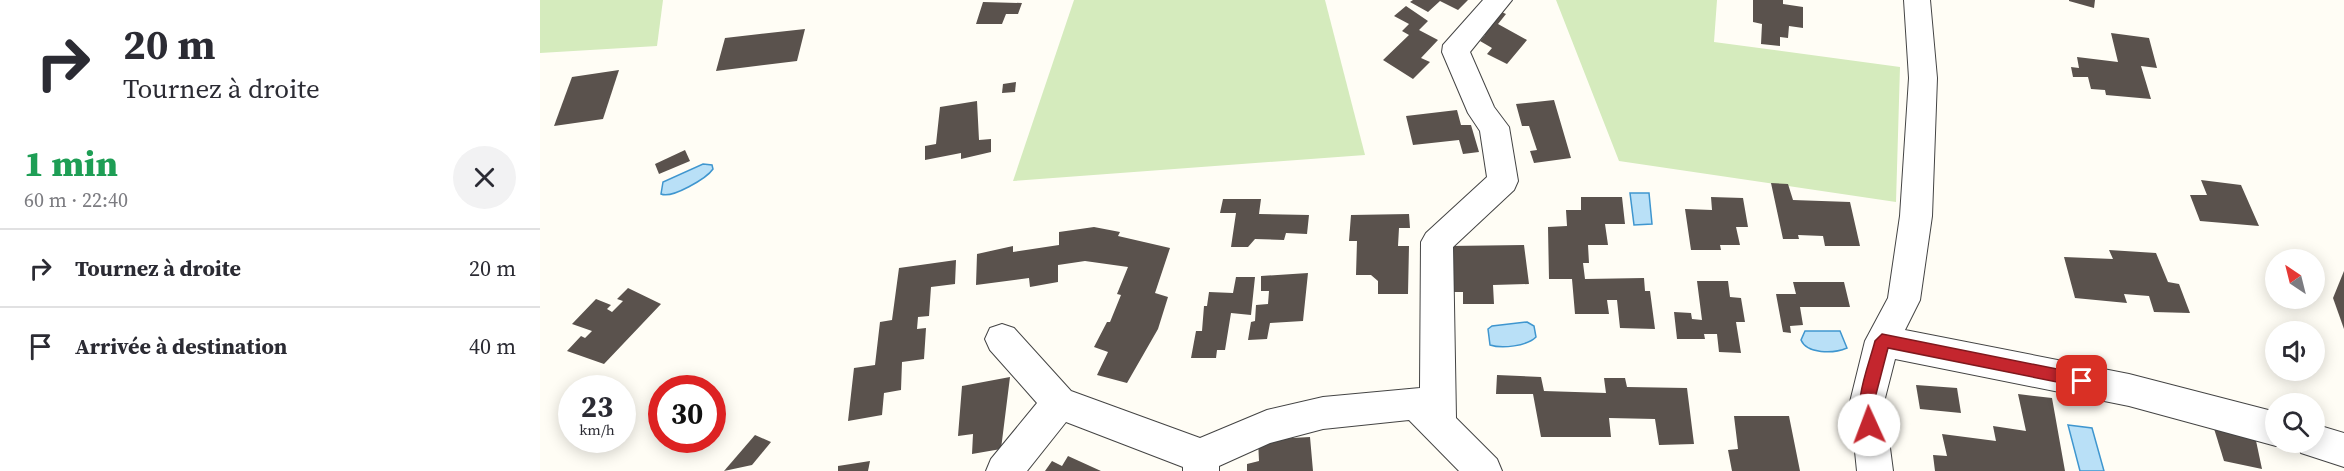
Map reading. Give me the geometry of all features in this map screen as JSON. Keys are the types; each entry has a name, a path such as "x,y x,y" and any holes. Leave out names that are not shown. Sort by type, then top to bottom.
{"street":[{"path":"1438,425 1437,242 1503,181 1494,127 1482,113 1456,51 1457,45 1499,0"},
{"path":"1875,471 1867,402 1882,341 1904,300 1916,216 1923,78 1917,0"},
{"path":"1002,339 1059,403 1201,463 1267,427 1323,413 1416,403 1484,471"},
{"path":"1882,341 2018,366 2212,409 2265,426"},
{"path":"1004,471 1059,403"},
{"path":"2325,444 2344,450"}],"green space":[{"path":"540,0 663,0 657,46 540,53"},
{"path":"1074,0 1325,0 1365,155 1013,181"},
{"path":"1556,0 1717,0 1714,42 1900,67 1896,202 1619,161"}],"water":[{"path":"703,164 712,165 713,169 681,191 661,194 663,182"},
{"path":"1630,193 1649,193 1652,224 1634,225"},
{"path":"1527,322 1534,326 1536,337 1532,340 1514,346 1490,345 1488,329 1492,326"},
{"path":"1805,331 1840,331 1847,348 1821,352 1809,348 1801,340"},
{"path":"2068,425 2092,428 2104,471 2080,471"}],"building":[{"path":"1413,0 1468,0 1458,10 1440,1 1428,12 1410,2"},
{"path":"1753,0 1783,0 1783,4 1803,7 1803,28 1789,26 1788,38 1780,37 1780,46 1761,44 1762,24 1753,22"},
{"path":"2069,0 2095,0 2094,8 2069,1"},
{"path":"983,2 1022,3 1018,14 1006,14 1002,24 976,24"},
{"path":"1406,6 1428,21 1419,30 1438,40 1421,58 1430,62 1413,79 1383,60 1409,35 1402,31 1409,24 1394,16"},
{"path":"1495,9 1506,14 1498,24 1527,40 1507,64 1487,54 1492,48 1480,41 1485,35 1476,30"},
{"path":"805,29 797,61 716,71 725,38"},
{"path":"2111,33 2149,38 2157,68 2141,66 2151,99 2106,95 2105,90 2091,89 2088,77 2073,77 2071,67 2079,68 2077,57 2118,62"},
{"path":"619,70 603,119 554,126 572,77"},
{"path":"1016,82 1015,92 1002,93 1003,84"},
{"path":"1554,100 1571,158 1534,163 1530,151 1537,150 1529,126 1522,126 1516,104"},
{"path":"977,101 979,140 991,139 991,152 961,159 961,153 925,160 925,146 936,144 940,107"},
{"path":"1457,110 1461,125 1471,125 1479,152 1463,154 1459,140 1413,145 1406,116"},
{"path":"685,150 690,161 659,174 655,164"},
{"path":"2201,180 2241,185 2259,226 2200,221 2190,195 2207,195"},
{"path":"1771,183 1788,184 1793,200 1850,202 1860,246 1825,246 1823,236 1798,235 1799,239 1783,239"},
{"path":"1581,197 1622,197 1625,224 1605,224 1608,245 1588,245 1589,263 1583,263 1585,279 1644,278 1645,291 1650,291 1655,329 1620,328 1617,300 1607,300 1609,314 1575,314 1572,279 1549,279 1548,227 1567,226 1566,210 1581,210"},
{"path":"1711,197 1743,198 1748,227 1736,227 1740,245 1720,245 1721,250 1691,250 1685,209 1712,210"},
{"path":"1223,199 1261,199 1259,214 1309,215 1307,234 1286,233 1284,240 1255,239 1248,247 1231,247 1236,213 1220,213"},
{"path":"1409,214 1410,228 1399,228 1398,246 1409,246 1408,294 1378,294 1378,281 1371,275 1356,275 1357,241 1349,241 1351,215"},
{"path":"1094,227 1120,232 1118,236 1170,248 1155,293 1168,297 1158,329 1127,383 1097,375 1108,352 1094,347 1107,322 1110,322 1121,295 1117,294 1128,267 1085,261 1058,265 1058,282 1030,287 1029,278 976,285 977,254 1013,246 1013,252 1059,245 1059,232"},
{"path":"1524,245 1529,284 1493,285 1494,304 1463,304 1463,292 1451,292 1449,246"},
{"path":"2109,250 2156,253 2168,282 2179,284 2190,313 2154,312 2149,296 2124,294 2127,303 2075,298 2064,257 2113,259"},
{"path":"956,260 955,284 931,287 929,316 918,317 917,329 926,328 924,359 902,362 901,390 884,393 882,415 848,421 854,368 875,365 880,322 892,320 899,268"},
{"path":"2344,271 2344,329 2333,298"},
{"path":"1308,273 1303,321 1270,323 1267,339 1248,340 1251,322 1255,321 1256,305 1268,304 1269,291 1261,291 1261,276"},
{"path":"1236,277 1255,277 1251,315 1231,313 1225,350 1217,350 1216,358 1191,358 1196,331 1202,331 1204,306 1207,306 1209,292 1233,293"},
{"path":"1697,281 1728,281 1730,297 1741,298 1745,322 1736,322 1741,353 1719,352 1717,334 1704,334 1705,339 1677,339 1674,312 1691,313 1692,319 1702,320"},
{"path":"1793,282 1844,282 1850,307 1800,307 1803,325 1790,326 1791,333 1783,332 1776,294 1796,294"},
{"path":"628,288 661,304 604,364 567,351 581,336 585,338 592,331 572,324 596,299 611,305 607,309 612,312 623,301 617,299"},
{"path":"1497,375 1541,377 1544,391 1606,393 1604,378 1625,378 1627,387 1687,388 1694,444 1659,445 1655,419 1609,418 1611,437 1541,437 1533,394 1496,394"},
{"path":"1010,377 1001,449 972,454 973,434 958,436 962,386"},
{"path":"1916,385 1957,388 1961,413 1920,409"},
{"path":"2018,394 2052,398 2065,471 1935,471 1933,455 1947,456 1942,434 1996,441 1993,426 2026,431"},
{"path":"1734,416 1789,416 1800,471 1732,471 1728,450 1738,449"},
{"path":"2212,422 2255,436 2262,469 2224,461"},
{"path":"755,435 771,442 752,465 724,471"},
{"path":"1310,437 1313,471 1247,471 1247,464 1259,461 1258,440"},
{"path":"1068,456 1101,471 1045,471 1052,461 1062,466"},
{"path":"870,461 868,471 838,471 838,466"}],"route":[{"path":"1869,425 1867,402 1882,341 2018,366 2082,381"}]}
